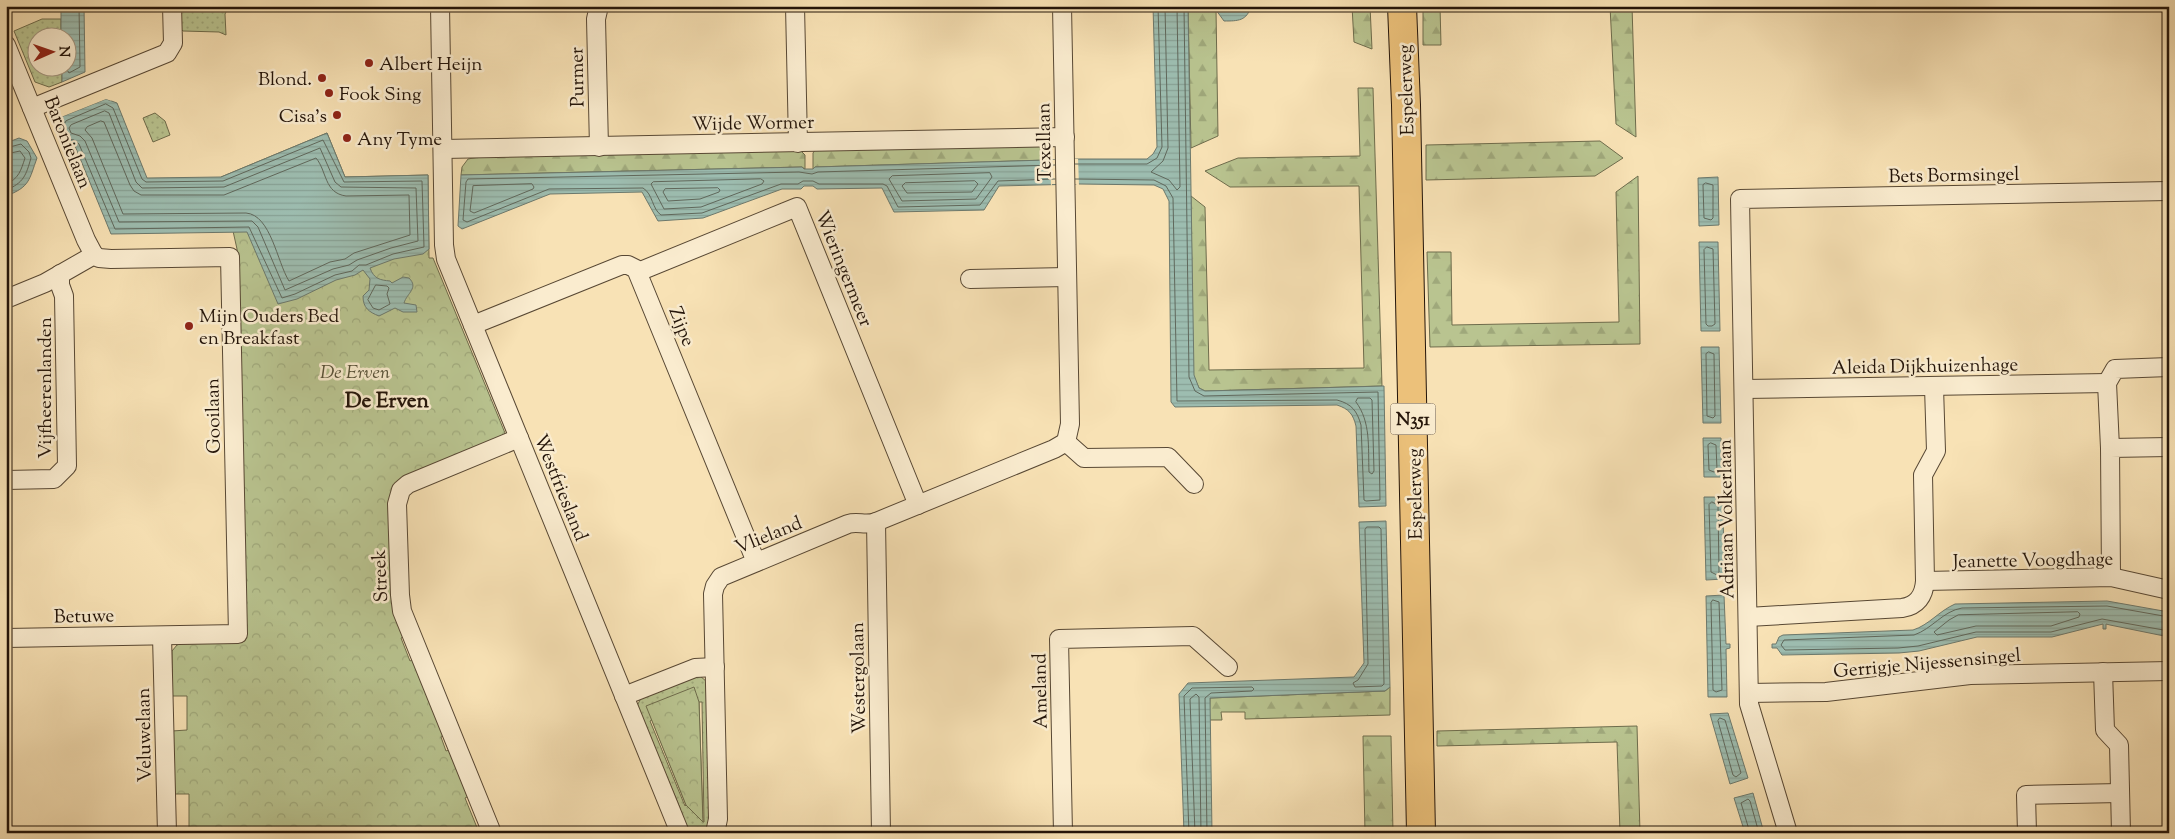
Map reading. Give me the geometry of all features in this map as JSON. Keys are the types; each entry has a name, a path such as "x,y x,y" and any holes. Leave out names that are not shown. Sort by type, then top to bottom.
{"main road":[{"name":"Espelerweg","path":"1402,6 1406,104 1421,833"},
{"name":"Espelerweg","path":"1416,6 1417,204 1430,833"}],"street":[{"path":"32,108 169,51 173,41 172,6"},
{"name":"Westfriesland","path":"440,6 446,257 680,833"},
{"name":"Purmer","path":"599,6 596,19 599,146"},
{"path":"796,6 798,143"},
{"name":"Texellaan","path":"1062,6 1070,424 1066,442"},
{"name":"Baronielaan","path":"6,45 94,255"},
{"name":"Wijde Wormer","path":"442,150 1064,137"},
{"name":"Bets Bormsingel","path":"1740,199 2169,191"},
{"name":"Adriaan Volkerlaan","path":"1740,199 1749,693 1751,712 1788,833"},
{"name":"Wieringermeer","path":"638,272 797,207 918,505"},
{"path":"6,299 75,268 94,255"},
{"name":"Gooilaan","path":"94,255 99,258 111,259 230,257 238,634 162,636"},
{"path":"473,325 622,264 631,266 638,272"},
{"name":"Zijpe","path":"638,272 756,562"},
{"name":"Vijfheerenlanden","path":"6,480 54,479 67,466 64,296 60,284 60,274"},
{"path":"970,279 1067,277"},
{"path":"2111,577 2110,448 2107,383 2115,369 2169,368"},
{"name":"Aleida Dijkhuizenhage","path":"1744,389 2107,383"},
{"name":"Jeanette Voogdhage","path":"1748,617 1909,607 1920,599 1926,581 1922,475 1936,451 1934,387"},
{"name":"Streek","path":"492,833 402,612 397,504 402,490 408,484 519,438"},
{"path":"918,505 1054,449 1066,442 1084,458 1168,457 1194,484"},
{"path":"2110,448 2169,447"},
{"name":"Vlieland","path":"716,832 714,586 721,577 848,524 876,522 918,505"},
{"name":"Westergolaan","path":"876,522 881,833"},
{"name":"Jeanette Voogdhage","path":"1926,581 2111,577 2169,590"},
{"name":"Betuwe","path":"6,638 162,636"},
{"name":"Veluwelaan","path":"162,636 167,833"},
{"name":"Ameland","path":"1063,833 1059,639 1193,636 1228,667"},
{"path":"624,696 695,668 715,667"},
{"name":"Gerrigje Nijessensingel","path":"1749,693 1826,692 1970,675 2169,671"},
{"path":"2103,672 2105,730 2119,745 2121,833"},
{"path":"2027,833 2026,795 2120,793"}],"green space":[{"path":"179,6 229,6 225,14 226,35 219,32 183,31 180,28"},
{"path":"1188,6 1216,6 1218,136 1191,148"},
{"path":"1352,6 1370,6 1372,49 1354,42"},
{"path":"1423,6 1440,6 1441,45 1423,45"},
{"path":"1610,6 1632,6 1636,137 1616,124"},
{"path":"42,19 61,19 61,28 28,28 28,65 14,31"},
{"path":"33,78 62,78 62,82 49,87 35,82"},
{"path":"1358,88 1373,88 1382,386 1205,391 1199,388 1193,375 1191,196 1205,207 1209,370 1364,368 1359,186 1230,187 1205,171 1238,158 1360,156"},
{"path":"155,113 165,121 170,135 153,142 143,118"},
{"name":"De Erven","path":"327,133 345,177 428,175 429,258 433,258 505,433 502,437 400,482 405,636 401,638 410,661 414,659 445,735 441,737 446,751 451,749 469,796 465,798 478,830 472,833 174,833 174,828 189,828 189,794 174,794 172,731 187,730 187,696 172,696 172,651 177,645 183,643 245,641 237,249 221,177"},
{"path":"1600,141 1623,158 1595,176 1426,180 1426,145"},
{"path":"1041,144 1041,152 1049,160 815,167 813,169 813,153 815,150"},
{"path":"799,149 805,155 805,169 802,167 461,175 462,167 468,159 479,157"},
{"path":"1638,176 1640,344 1430,347 1427,252 1451,252 1452,325 1619,322 1616,192"},
{"path":"699,675 707,682 711,820 701,832 690,832 682,823 678,811 680,808 637,706 641,698","holes":["699,702 702,702 704,822 703,822","652,720 686,805 685,806 650,721"]},
{"path":"694,687 699,702 703,822 686,805 646,706"},
{"path":"1390,687 1390,715 1245,719 1245,712 1221,712 1222,720 1209,720 1210,698 1385,691"},
{"path":"1637,726 1640,833 1620,833 1617,742 1437,746 1437,731"},
{"path":"1363,736 1391,736 1393,833 1365,833"}],"water":[{"path":"61,6 84,6 85,72 78,75 78,28 61,28"},
{"path":"1153,6 1188,6 1194,375 1199,388 1205,391 1384,386 1386,506 1359,507 1356,426 1350,412 1337,405 1175,407 1171,402 1169,201 1163,189 1154,185 999,186 984,210 894,212 882,188 817,189 813,186 804,186 801,189 782,189 703,218 658,221 642,192 550,194 462,229 458,226 461,175 802,167 804,169 813,169 815,167 1079,159 1147,159 1157,147"},
{"path":"1216,6 1251,6 1247,15 1241,19 1224,21 1216,10"},
{"path":"62,78 71,78 62,82"},
{"path":"106,99 117,103 147,178 221,177 327,133 345,177 428,175 429,249 423,254 394,259 370,268 375,277 392,283 403,277 409,278 413,288 404,303 416,305 417,312 403,312 395,308 379,316 370,311 365,307 363,296 369,290 370,279 363,270 355,275 336,280 297,299 278,304 247,232 111,234 75,146 71,144 64,148 57,128 61,117"},
{"path":"19,138 27,141 37,158 28,182 14,193 6,196 6,143"},
{"path":"1718,177 1719,225 1699,226 1698,178"},
{"path":"1699,242 1718,242 1720,331 1701,331"},
{"path":"1701,347 1719,347 1721,423 1703,423"},
{"path":"1703,438 1721,438 1722,477 1704,477"},
{"path":"1704,497 1723,497 1724,579 1706,580"},
{"path":"1386,521 1390,687 1385,691 1210,698 1212,833 1184,833 1179,694 1188,683 1354,677 1364,663 1359,522"},
{"path":"1724,595 1726,644 1730,644 1730,648 1726,649 1727,697 1708,697 1706,596"},
{"path":"2107,601 2169,612 2169,637 2106,624 2106,629 2103,629 2103,624 2052,637 1977,637 1919,651 1899,653 1782,655 1777,648 1772,648 1772,644 1776,644 1779,637 1783,635 1913,630 1924,625 1955,604"},
{"path":"1728,713 1748,778 1730,784 1710,714"},
{"path":"1753,793 1764,833 1745,833 1734,798"}],"pier":[{"path":"106,96 112,101 106,99 61,117 57,128 65,150 63,149 54,129 60,115"},
{"path":"1078,157 1079,186 1075,184 1052,184 1051,187 1050,161 1047,158 1051,160 1078,159"}],"place":[{"name":"Albert Heijn","path":"369,63"},
{"name":"Blond.","path":"322,78"},
{"name":"Fook Sing","path":"329,93"},
{"name":"Cisa's","path":"337,115"},
{"name":"Any Tyme","path":"347,138"},
{"name":"Mijn Ouders Bed en Breakfast","path":"189,326"}],"district":[{"name":"De Erven","path":"387,400"}]}
